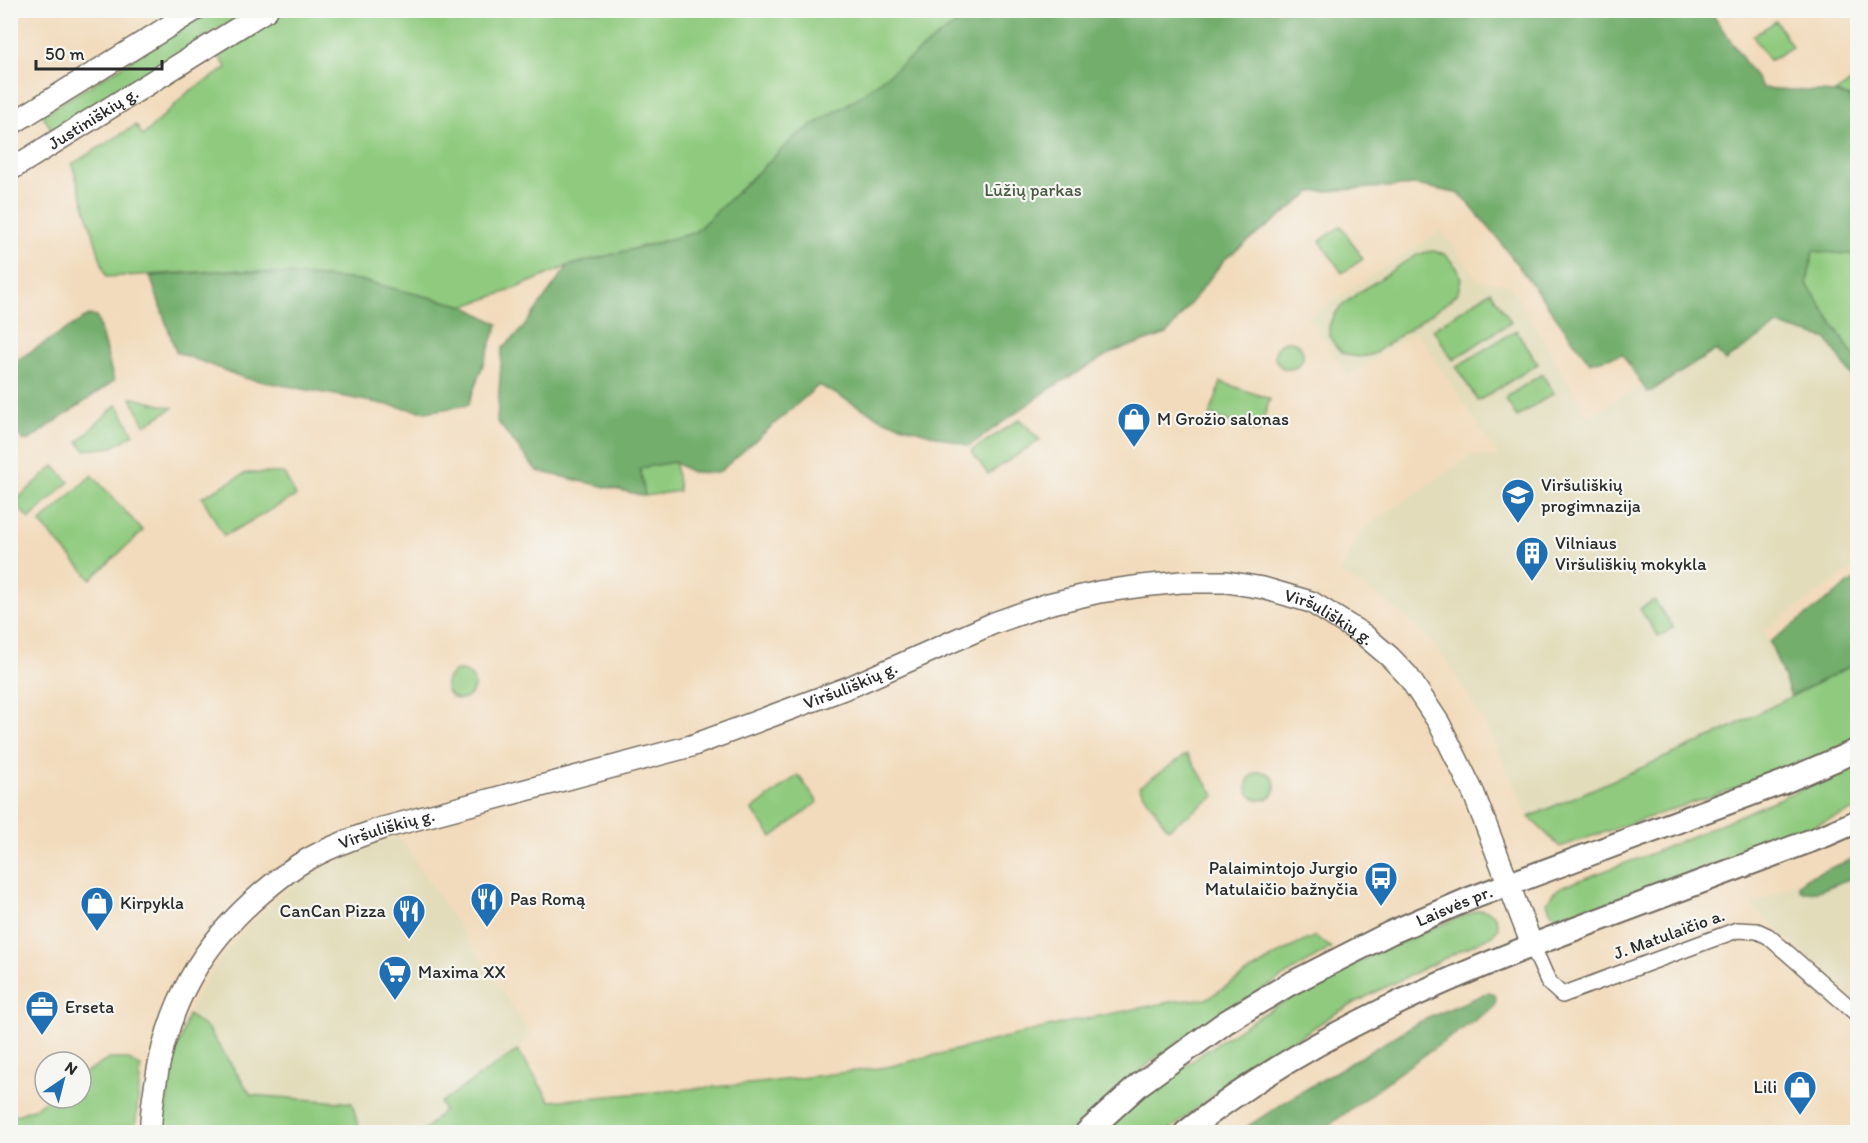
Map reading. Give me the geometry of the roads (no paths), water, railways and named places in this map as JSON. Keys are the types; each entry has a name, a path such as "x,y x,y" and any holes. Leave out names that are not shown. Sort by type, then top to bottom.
{"main road":[{"path":"10,125 195,10"},
{"name":"Justiniškių g.","path":"13,163 267,10"},
{"name":"Viršuliškių g.","path":"151,1132 160,1056 170,1020 193,973 235,918 275,881 302,862 341,843 383,828 691,746 852,686 994,623 1048,604 1099,591 1181,582 1227,582 1263,588 1311,602 1364,635 1408,676 1440,723 1474,794 1532,945"},
{"name":"Laisvės pr.","path":"1087,1132 1140,1084 1226,1022 1286,986 1390,933 1468,899 1784,782 1857,750"},
{"path":"1186,1132 1269,1072 1321,1041 1387,1008 1496,958 1815,839 1857,821"}],"street":[{"name":"J. Matulaičio a.","path":"1532,945 1549,983 1562,995 1737,930 1757,931 1768,936 1857,1015"}],"place":[{"name":"M Grožio salonas","path":"1134,448"},
{"name":"Viršuliškių progimnazija","path":"1518,524"},
{"name":"Vilniaus Viršuliškių mokykla","path":"1532,582"},
{"name":"Palaimintojo Jurgio Matulaičio bažnyčia","path":"1381,907"},
{"name":"Pas Romą","path":"487,928"},
{"name":"Kirpykla","path":"97,932"},
{"name":"CanCan Pizza","path":"409,940"},
{"name":"Maxima XX","path":"395,1001"},
{"name":"Erseta","path":"42,1036"},
{"name":"Lili","path":"1800,1116"}],"park label":[{"name":"Lūžių parkas","path":"1033,190"}]}
